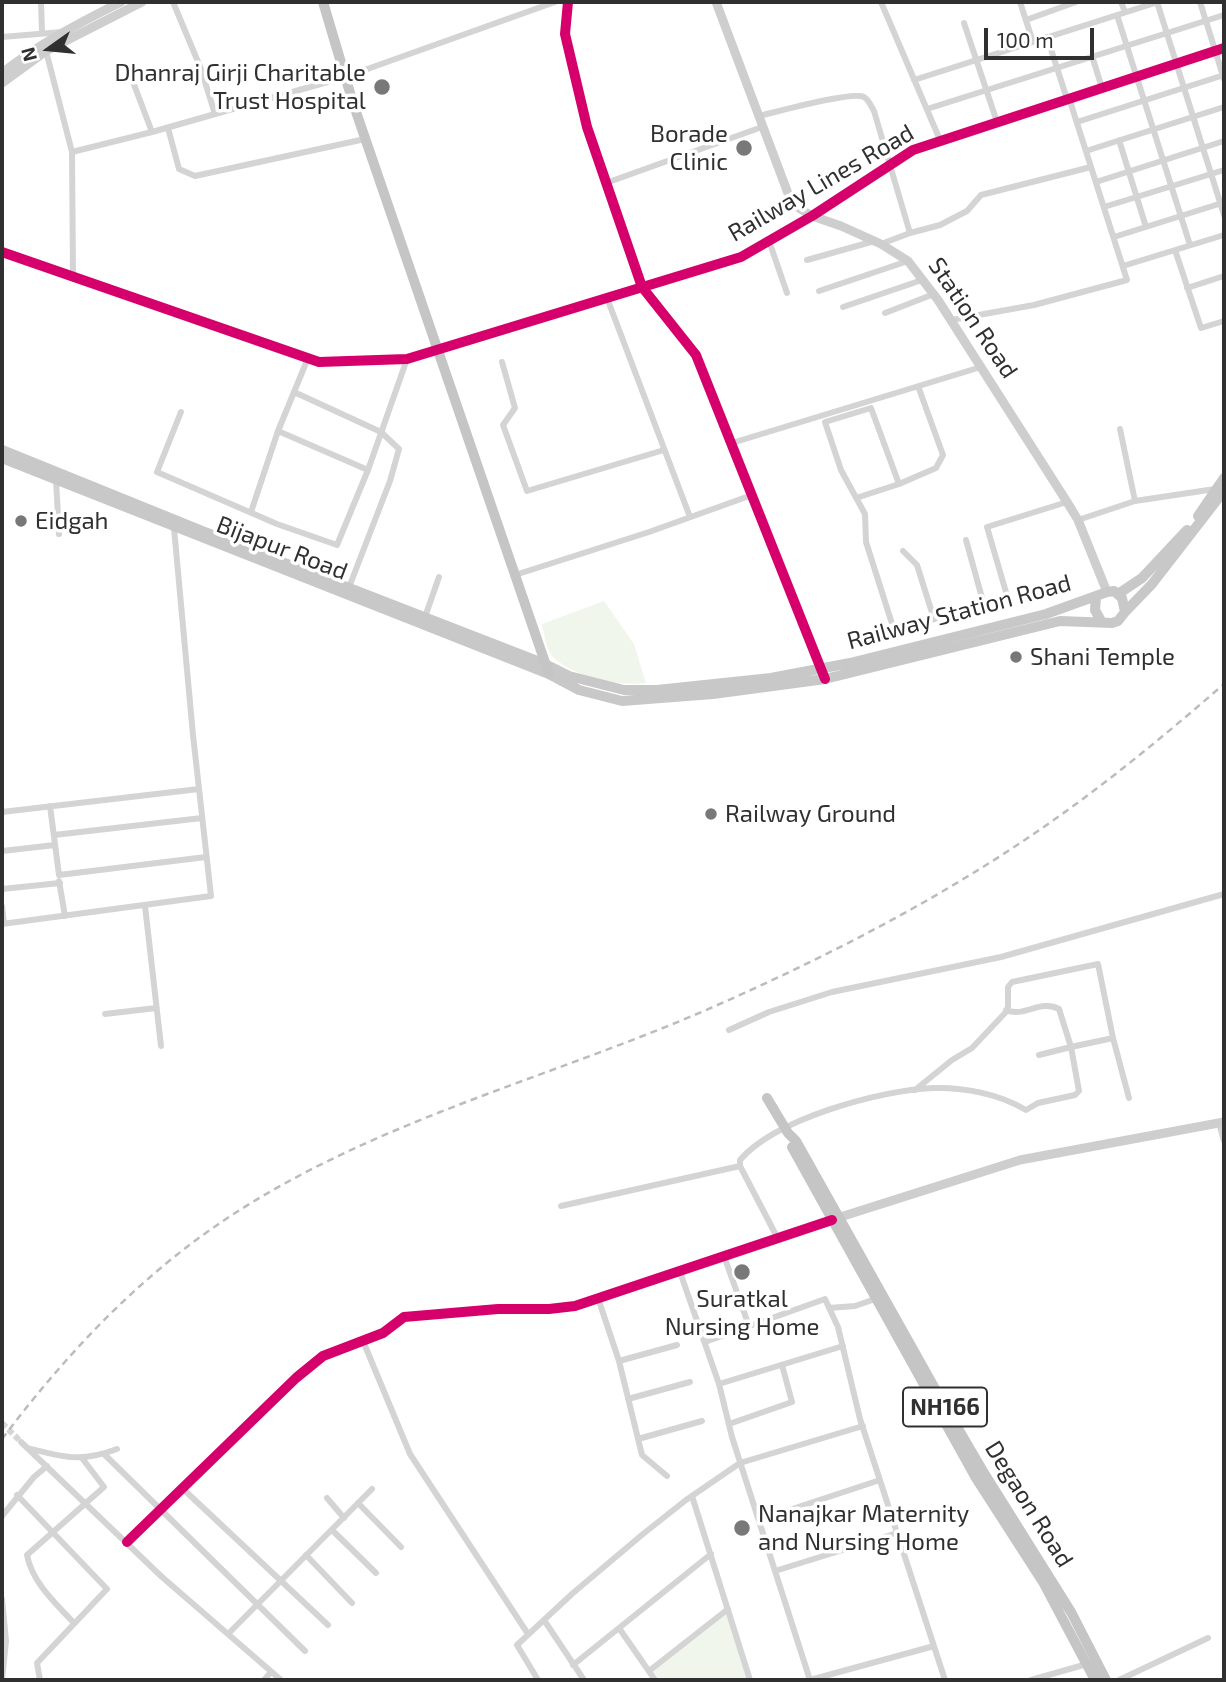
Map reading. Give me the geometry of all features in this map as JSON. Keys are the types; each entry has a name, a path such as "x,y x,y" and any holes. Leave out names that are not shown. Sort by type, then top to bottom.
{"highway":[{"path":"323,2 365,139 547,669"},
{"name":"Degaon Road","path":"767,1098 976,1478 1043,1582 1095,1680"},
{"name":"Degaon Road","path":"879,1298 1071,1612 1106,1680"}],"main road":[{"path":"2,73 28,52 121,2"},
{"path":"2,83 46,51 142,2"},
{"name":"Station Road","path":"716,2 792,204 908,261 934,294 1078,520 1107,592"},
{"path":"2,450 347,591 425,617 547,669"},
{"name":"Bijapur Road","path":"2,458 174,528 347,591 547,669"},
{"path":"1125,612 1124,601 1118,594 1107,592 1096,597 1095,610 1101,621 1116,622 1123,617 1152,583 1220,490 1224,478"},
{"path":"1118,594 1142,578 1220,490"},
{"name":"Railway Station Road","path":"823,674 1046,614 1096,597"},
{"name":"Railway Station Road","path":"547,669 579,691 622,701 640,701 725,693 1060,621 1101,621"},
{"path":"835,1219 1020,1160 1221,1122"}],"street":[{"path":"41,2 42,32"},
{"path":"173,2 201,69 215,114"},
{"path":"72,152 168,128 345,77 555,2"},
{"path":"568,2 565,34 587,127 642,287 696,355 823,674"},
{"path":"881,2 940,140"},
{"path":"1021,2 1033,42"},
{"path":"1026,20 1076,2"},
{"path":"1121,2 1127,45 1190,245"},
{"path":"914,80 1154,2 1222,202 1224,215"},
{"path":"1077,122 1224,77 1200,2"},
{"path":"927,109 1224,15"},
{"path":"964,23 997,122"},
{"path":"2,37 62,32"},
{"path":"951,320 1034,305 1127,280 1077,122 1046,37"},
{"name":"Railway Lines Road","path":"2,252 319,362 407,359 741,257 812,216 913,150 1224,48"},
{"path":"46,51 72,152 73,275"},
{"path":"1092,56 1102,88"},
{"path":"133,82 152,132"},
{"path":"759,116 843,97 861,96 867,99 874,111 910,233"},
{"path":"1086,151 1224,107"},
{"path":"606,183 762,127"},
{"path":"168,128 179,169 195,176 365,139"},
{"path":"1119,140 1146,227"},
{"path":"1096,182 1224,141"},
{"path":"807,261 940,225 967,211 981,195 1091,167"},
{"path":"1104,206 1224,170"},
{"path":"1114,237 1222,202"},
{"path":"1123,266 1224,235"},
{"path":"769,241 787,293"},
{"path":"1175,250 1201,328 1224,321"},
{"path":"819,291 908,261"},
{"path":"1187,288 1224,276"},
{"path":"843,307 922,280"},
{"path":"885,313 934,294"},
{"path":"607,298 690,517"},
{"path":"251,512 278,431 308,358"},
{"path":"181,412 157,472 337,545 368,470 407,359"},
{"path":"502,362 515,408 503,425 527,491 664,450"},
{"path":"732,443 981,367"},
{"path":"856,498 936,468 943,455 918,386"},
{"path":"294,392 381,432 399,449 390,481 347,591"},
{"path":"899,484 871,408 825,422 841,470 865,514 866,541 894,629 1008,599 987,527 1067,502"},
{"path":"1120,429 1135,501"},
{"path":"278,431 368,470"},
{"path":"56,480 58,534"},
{"path":"1078,520 1135,501 1220,490"},
{"path":"514,575 752,495"},
{"path":"2,906 3,924 211,896 174,528"},
{"path":"966,540 984,605"},
{"path":"903,551 917,565 934,619"},
{"path":"425,617 439,577"},
{"path":"2,812 199,789"},
{"path":"50,806 65,916"},
{"path":"54,835 202,818"},
{"path":"2,851 55,845"},
{"path":"2,889 206,857"},
{"path":"729,1030 769,1012 832,992 1001,957 1224,894"},
{"path":"145,906 161,1046"},
{"path":"915,1090 951,1060 972,1048 1006,1010 1008,987 1012,982 1098,964 1129,1098"},
{"path":"778,1239 740,1166 740,1160 744,1154 827,1109 936,1088 970,1091 1011,1101 1026,1110 1038,1103 1076,1095 1079,1091 1071,1048 1059,1009 1045,1005 1013,1013 1006,1010"},
{"path":"105,1014 156,1008"},
{"path":"1039,1055 1113,1038"},
{"path":"1221,1122 1224,1141"},
{"path":"561,1206 740,1166"},
{"path":"127,1542 181,1487 296,1378 323,1356 383,1333 404,1317 575,1306 835,1219"},
{"path":"724,1256 748,1326"},
{"path":"680,1272 719,1384 740,1463 810,1680 934,1646"},
{"path":"598,1298 619,1361 642,1455 667,1476"},
{"path":"829,1308 855,1306 879,1298"},
{"path":"705,1342 825,1299 838,1327 863,1426 945,1680"},
{"path":"363,1341 410,1454 528,1634"},
{"path":"619,1361 677,1345"},
{"path":"719,1384 842,1346"},
{"path":"729,1424 792,1402 782,1365"},
{"path":"628,1399 690,1382"},
{"path":"638,1439 702,1421"},
{"path":"538,1680 517,1644 643,1534 740,1463 863,1426"},
{"path":"117,1449 104,1454 67,1459 23,1445 162,1577 281,1680"},
{"path":"104,1454 305,1651"},
{"path":"74,1623 46,1594 29,1566 27,1555 104,1487 82,1458"},
{"path":"2,1516 34,1477 47,1466"},
{"path":"759,1520 880,1480"},
{"path":"181,1487 328,1625"},
{"path":"228,1634 372,1489"},
{"path":"18,1495 107,1589 37,1663 40,1680"},
{"path":"692,1496 750,1680"},
{"path":"327,1498 344,1518"},
{"path":"358,1503 401,1547"},
{"path":"332,1530 376,1573"},
{"path":"775,1571 897,1533"},
{"path":"306,1555 352,1603"},
{"path":"573,1665 711,1555"},
{"path":"2,1599 6,1640 2,1680"},
{"path":"649,1671 728,1609"},
{"path":"544,1619 584,1680"},
{"path":"619,1628 655,1680"},
{"path":"1119,1680 1208,1638"},
{"path":"1031,1680 1087,1664"},
{"path":"264,1680 271,1672"}],"shaded area":[{"path":"604,601 634,644 646,683 609,681 583,674 560,663 550,653 542,624"},
{"path":"726,1613 747,1680 659,1680 653,1671"}],"tunnel":[{"path":"2,1423 21,1442"}],"railway":[{"path":"2,1439 55,1373 112,1312 174,1257 243,1208 298,1176 356,1148 415,1122 713,1007 878,928 958,882 1060,816 1131,762 1224,684"}],"cycle path":[{"path":"568,2 565,34 587,127 642,287 696,355 825,679"},
{"path":"2,252 319,362 407,359 741,257 812,216 913,150 1224,48"},
{"path":"127,1542 296,1378 323,1356 383,1333 404,1317 575,1306 832,1220"}],"place":[{"name":"Dhanraj Girji Charitable Trust Hospital","path":"382,87"},
{"name":"Borade Clinic","path":"744,148"},
{"name":"Eidgah","path":"21,521"},
{"name":"Shani Temple","path":"1016,657"},
{"name":"Railway Ground","path":"711,814"},
{"name":"Suratkal Nursing Home","path":"742,1272"},
{"name":"Nanajkar Maternity and Nursing Home","path":"742,1528"}]}
